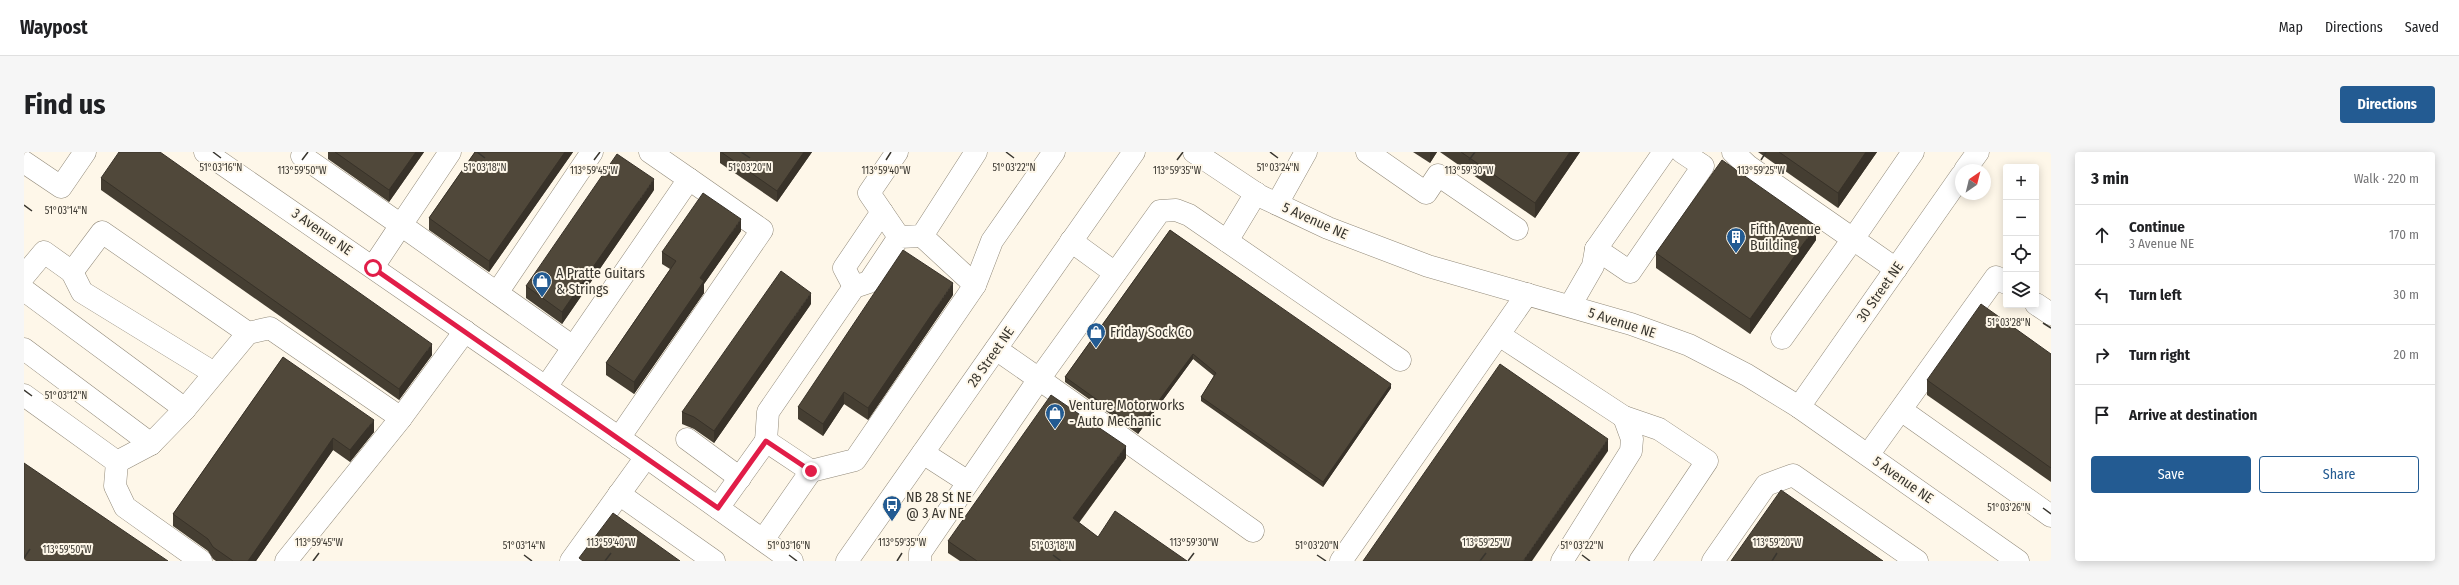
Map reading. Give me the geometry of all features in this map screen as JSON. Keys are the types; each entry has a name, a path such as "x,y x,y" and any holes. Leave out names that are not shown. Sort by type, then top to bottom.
{"street":[{"path":"24,162 61,187 85,152"},
{"name":"3 Avenue NE","path":"205,152 646,457 718,508 768,550 792,561"},
{"path":"304,152 302,156 573,347"},
{"path":"373,268 450,152"},
{"path":"497,293 592,152"},
{"path":"619,438 762,230 650,152"},
{"path":"897,152 869,193 899,237"},
{"path":"922,236 976,152"},
{"path":"768,550 811,471 855,460 975,285 992,241 1054,152"},
{"name":"28 Street NE","path":"847,561 1134,152"},
{"name":"5 Avenue NE","path":"1194,152 1256,193 1328,228 1428,266 1570,306 1689,345 1747,375 1800,407 1868,455 2007,558"},
{"path":"1277,204 1306,152"},
{"path":"1367,152 1426,193 1438,175 1517,229"},
{"path":"1570,306 1593,266 1596,248 1664,152"},
{"path":"1596,248 1630,272 1702,166 1682,152"},
{"path":"1733,152 1748,166 1896,269"},
{"path":"1782,338 1913,152"},
{"path":"1969,164 1978,152"},
{"path":"546,387 689,179"},
{"name":"30 Street NE","path":"1800,407 1955,185"},
{"path":"1227,241 1256,193"},
{"path":"920,561 920,553 968,482 1039,379 1160,211 1176,210 1189,215 1400,360"},
{"path":"854,287 844,268 882,212"},
{"path":"72,272 102,232 248,333"},
{"path":"899,237 922,236 975,285"},
{"path":"718,508 766,441 768,412 854,287 869,282 899,237"},
{"path":"1071,241 1115,272"},
{"path":"24,276 44,252 72,272 82,292 214,373"},
{"path":"1868,455 1996,277 2003,281"},
{"path":"24,290 185,409"},
{"path":"1341,561 1527,294"},
{"path":"2039,306 2051,314"},
{"path":"117,462 151,444 185,409 248,333 270,328 401,418"},
{"path":"286,561 401,418 465,332"},
{"path":"1499,335 1624,417 1659,429 1707,461 1640,561"},
{"path":"24,349 151,444"},
{"path":"996,349 1253,531"},
{"path":"24,395 117,462"},
{"path":"1901,410 2051,516"},
{"path":"1562,561 1631,451 1632,439 1624,417"},
{"path":"687,439 740,478"},
{"path":"766,441 811,471"},
{"path":"923,453 968,482"},
{"path":"571,561 646,457"},
{"path":"117,462 115,486 125,508 201,561"},
{"path":"1713,561 1766,485 1793,475 1917,561"},
{"path":"619,494 714,561"}],"building":[{"path":"119,152 160,152 432,344 399,389 101,178"},
{"path":"335,152 416,152 389,190"},
{"path":"475,152 565,152 489,261 429,218"},
{"path":"721,152 804,152 777,191"},
{"path":"1461,152 1570,152 1535,203"},
{"path":"1779,152 1866,152 1838,193"},
{"path":"617,154 654,179 562,312 526,286"},
{"name":"Fifth Avenue Building","path":"1722,160 1816,226 1750,319 1656,253"},
{"path":"703,193 741,219 700,278 704,281 634,382 606,363 676,261 662,252"},
{"path":"1170,230 1391,384 1323,482 1201,397 1216,373 1193,354 1138,429 1065,377"},
{"path":"903,250 953,283 868,408 844,392 823,424 798,407"},
{"path":"781,271 811,293 714,431 694,417 682,412"},
{"path":"1981,304 2051,354 2051,468 1927,380"},
{"path":"283,357 374,420 350,450 333,438 248,561 233,561 213,547 208,539 173,514"},
{"path":"1500,364 1608,439 1523,561 1363,561"},
{"path":"1051,395 1126,446 1073,518 1098,537 1115,511 1187,561 977,561 948,541"},
{"path":"24,463 168,561 24,561"},
{"path":"1781,490 1883,561 1731,561"},
{"path":"613,513 680,561 583,561 579,558"}],"place":[{"name":"Fifth Avenue Building","path":"1736,254"},
{"name":"A Pratte Guitars & Strings","path":"542,298"},
{"name":"Friday Sock Co","path":"1096,349"},
{"name":"Venture Motorworks - Auto Mechanic","path":"1055,430"},
{"name":"NB 28 St NE @ 3 Av NE","path":"892,522"}],"route":[{"path":"373,268 631,446 718,508 766,441 811,471"}]}
